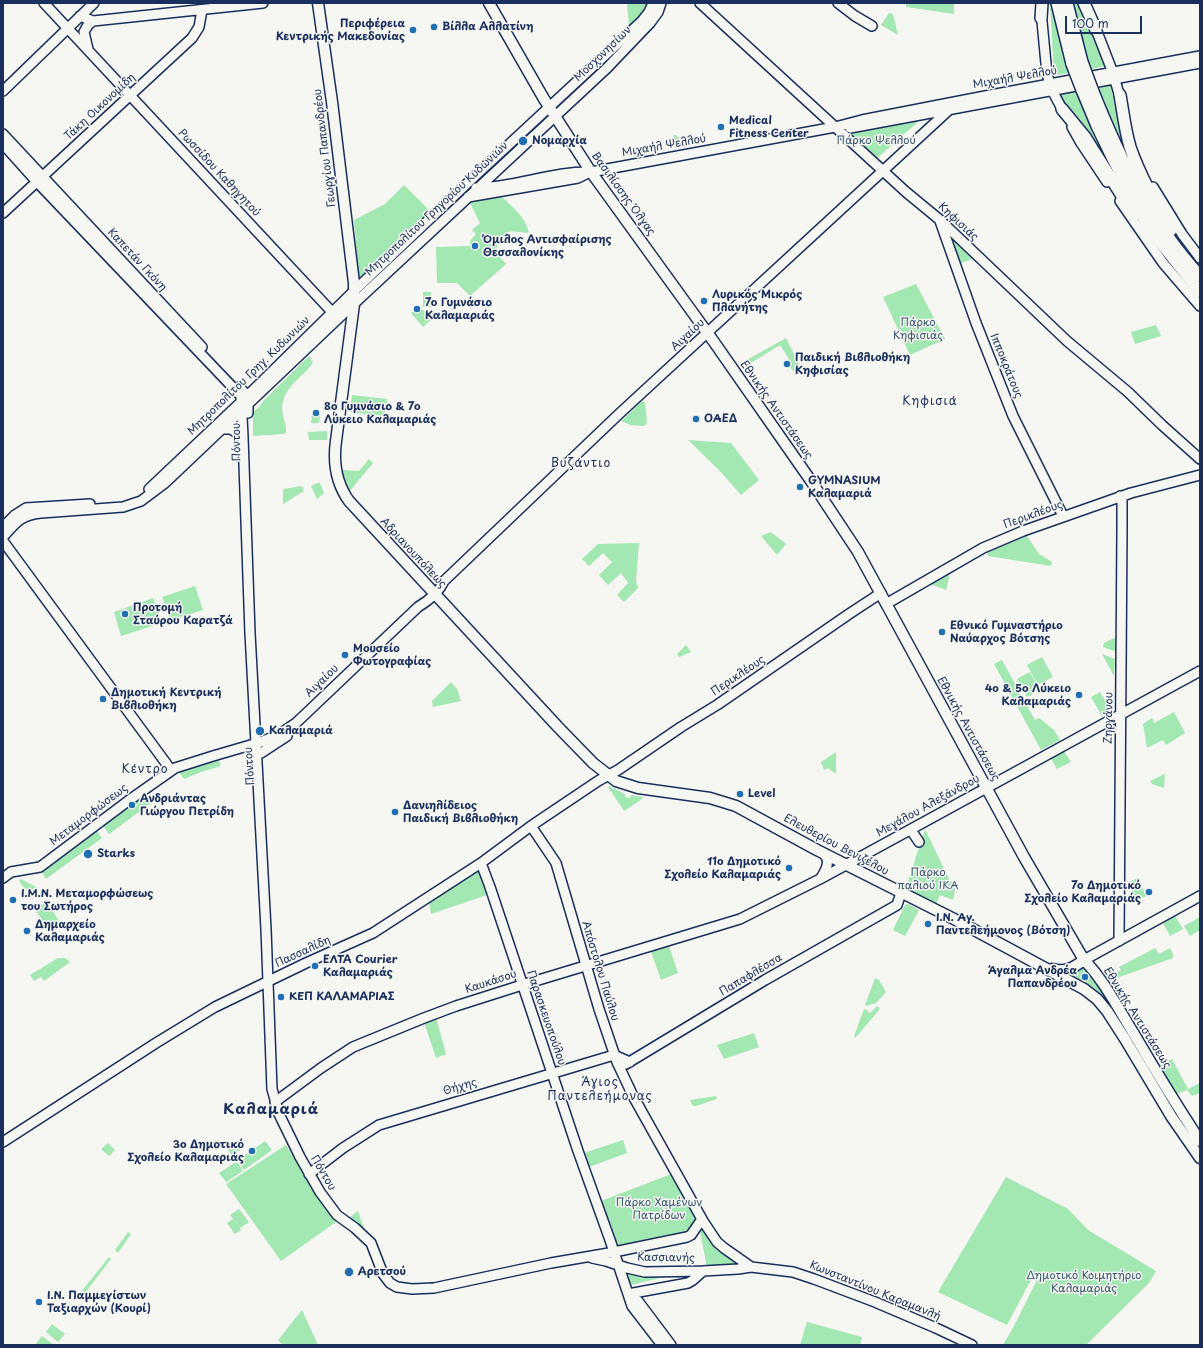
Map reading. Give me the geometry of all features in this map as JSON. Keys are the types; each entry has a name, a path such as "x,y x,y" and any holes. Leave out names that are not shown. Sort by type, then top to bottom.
{"highway":[{"path":"1041,3 1041,18"},
{"path":"1057,3 1087,90 1116,147 1153,214 1181,256 1200,276"},
{"path":"1067,3 1077,63"},
{"path":"1084,3 1096,30"},
{"path":"1087,90 1089,107 1113,159 1149,228"},
{"path":"1120,95 1126,131 1141,174 1172,232 1200,272"},
{"path":"1062,109 1085,137 1130,207 1149,228 1200,292"}],"main road":[{"path":"44,3 67,28"},
{"path":"3,91 94,3"},
{"path":"80,16 93,21 263,3"},
{"name":"Γεωργίου Παπανδρέου","path":"318,3 332,102 354,291"},
{"name":"Βασιλίσσης Όλγας","path":"489,3 549,107 591,172 708,333"},
{"name":"Μοσχονησίων","path":"549,107 644,20 653,3"},
{"name":"Μοσχονησίων","path":"555,116 607,68 648,26 658,12 661,3"},
{"name":"Κηφισιάς","path":"700,3 906,192 940,220 1067,341 1128,392 1200,459"},
{"path":"838,3 855,16 872,26"},
{"path":"1087,3 1114,76 1133,141 1150,181 1182,234 1200,258"},
{"name":"Τάκη Οικονομίδη","path":"3,214 197,32 201,21 202,10"},
{"path":"1041,18 1047,74 1050,87 1062,109 1081,143 1146,240 1163,263 1200,306"},
{"path":"88,50 84,32 88,25 93,21"},
{"name":"Ρωσσίδου Καθηγητού","path":"67,28 332,312"},
{"name":"Μιχαήλ Ψελλού","path":"591,172 835,127 862,120 1114,76 1200,56"},
{"name":"Μιχαήλ Ψελλού","path":"1114,76 1126,76 1200,63"},
{"path":"1120,95 1121,85 1126,76"},
{"name":"Μιχαήλ Ψελλού","path":"835,127 844,128 860,126 950,109 1050,87"},
{"name":"Μητροπολίτου Γρηγορίου Κυδωνιών","path":"354,291 549,107"},
{"name":"Αιγαίου","path":"259,753 286,736 296,723 418,606 423,598 433,592 440,583 444,581 616,418 950,109"},
{"path":"814,131 819,123 820,113"},
{"name":"Μητροπολίτου Γρηγορίου Κυδωνιών","path":"354,304 555,116"},
{"name":"Καπετάν Γκόνη","path":"3,134 40,179 241,396 245,403"},
{"name":"Καπετάν Γκόνη","path":"3,144 40,179"},
{"path":"462,188 498,186 575,172 591,172"},
{"path":"468,197 578,178 591,172"},
{"name":"Ιπποκράτους","path":"940,220 974,316 1010,410 1064,516"},
{"name":"Αδριανουπόλεως","path":"354,291 354,304 335,447 337,477 344,493 350,504 578,748 608,775"},
{"name":"Μητροπολίτου Γρηγ. Κυδωνιών","path":"163,481 222,428 332,312 354,291"},
{"path":"245,403 354,304"},
{"name":"Εθνικής Αντιστάσεως","path":"708,333 831,510 858,552 1027,864 1084,960 1091,967 1115,1003 1200,1141"},
{"name":"Μητροπολίτου Γρηγ. Κυδωνιών","path":"163,481 245,403"},
{"name":"Πόντου","path":"245,403 243,437 269,981 276,1055 275,1102 279,1114 309,1174 332,1209 371,1243 382,1272 386,1279 392,1284 404,1288 434,1288 582,1258"},
{"name":"Πόντου","path":"245,403 250,492 258,743"},
{"path":"222,428 231,429 243,437"},
{"name":"Περικλέους","path":"886,604 992,544 1023,531 1120,496 1200,475"},
{"path":"3,537 30,507 123,502 142,494 163,481"},
{"name":"Ζηργάνου","path":"1119,941 1122,500 1120,496"},
{"path":"3,526 14,515 25,513"},
{"path":"3,541 171,770"},
{"name":"Περικλέους","path":"608,775 717,705 881,593"},
{"name":"Μεγάλου Αλεξάνδρου","path":"730,923 820,879 1200,671"},
{"name":"Αιγαίου","path":"258,743 280,734 296,723"},
{"name":"Μεταμορφώσεως","path":"3,878 11,872 40,867 171,770 258,743"},
{"name":"Πασσαλίδη","path":"3,1142 215,1007 373,933 481,863 531,826 608,775"},
{"name":"Ελευθερίου Βενιζέλου","path":"608,775 616,781 634,787 710,798 729,803 824,854 1042,966"},
{"name":"Απόστολου Παύλου","path":"531,826 555,861 599,1009 619,1068 633,1096 702,1219 717,1242 751,1267"},
{"path":"911,830 919,842"},
{"path":"820,879 827,866 827,857 824,854"},
{"name":"Παρασκευοπούλου","path":"481,863 632,1306 662,1345"},
{"name":"Παπαφλέσσα","path":"619,1068 764,980 897,904 901,893"},
{"path":"1042,966 1056,970 1073,968 1084,960 1200,896"},
{"name":"Καυκάσου","path":"275,1102 321,1068 353,1048 447,1009 586,965 730,923"},
{"name":"Εθνικής Αντιστάσεως","path":"1042,966 1084,989 1102,1004 1125,1039 1171,1116 1200,1158"},
{"path":"614,1055 630,1062"},
{"name":"Θήχης","path":"309,1174 343,1148 379,1124 614,1055"},
{"path":"582,1258 688,1237 702,1219"},
{"name":"Κασσιανής","path":"582,1258 598,1259 645,1272 703,1271"},
{"name":"Κωνσταντίνου Καραμανλή","path":"703,1271 751,1267 792,1272 821,1281 875,1302 972,1345"},
{"path":"628,1294 688,1283 703,1271"},
{"path":"628,1294 638,1301 671,1345"}],"green space":[{"path":"627,3 650,3 649,8 629,28"},
{"path":"906,3 954,3 954,14 906,7"},
{"path":"1050,3 1055,3 1071,73 1054,75"},
{"path":"1074,3 1081,3 1106,66 1090,69"},
{"path":"889,13 893,14 898,35 881,25"},
{"path":"1110,84 1119,127 1138,182 1095,85"},
{"path":"1077,90 1099,144 1117,181 1059,96 1060,94"},
{"name":"Πάρκο Ψελλού","path":"917,119 919,121 876,159 851,136 853,131"},
{"path":"674,135 676,135 685,146 675,148"},
{"path":"404,185 432,213 359,282 354,220 385,204"},
{"name":"Όμιλος Αντισφαίρισης Θεσσαλονίκης","path":"502,197 522,217 529,233 510,231 497,242 497,254 506,264 470,296 457,283 437,283 436,247 470,246 470,241 476,234 472,230 480,223 469,201"},
{"path":"943,229 975,258 956,265"},
{"name":"Πάρκο Κηφισιάς","path":"916,284 945,339 910,355 883,297"},
{"path":"423,292 431,292 431,307 423,307"},
{"path":"419,306 432,319 423,327 411,313"},
{"path":"1156,325 1161,336 1135,344 1131,332"},
{"path":"786,338 801,368 793,371 786,361 789,359 780,345 746,366 741,363"},
{"path":"309,356 313,363 289,388 283,401 282,411 286,433 253,436 253,412"},
{"path":"352,395 387,399 385,416 350,412"},
{"path":"641,402 645,402 647,423 644,426 631,425 621,421"},
{"path":"312,414 320,414 319,423 311,423"},
{"path":"327,431 327,440 309,440 308,432"},
{"path":"688,440 731,443 759,480 741,495 719,470"},
{"path":"369,459 373,463 349,492 344,481 342,470 359,471"},
{"path":"320,483 324,493 317,499 311,486"},
{"path":"302,486 304,491 283,504 283,489"},
{"path":"771,532 786,544 777,555 761,536"},
{"path":"1025,533 1039,554 1052,562 1051,566 988,556 985,549"},
{"path":"639,543 636,581 638,588 624,602 617,595 628,583 621,573 608,585 599,575 612,562 603,553 589,566 582,559 598,544"},
{"path":"951,569 946,590 927,583"},
{"path":"195,586 203,610 170,620 162,597"},
{"path":"153,598 162,623 121,636 114,612"},
{"path":"1114,638 1118,639 1117,650 1114,651 1103,647 1104,643"},
{"path":"686,645 691,652 679,657 677,654"},
{"path":"1102,654 1115,659 1114,676"},
{"path":"1042,657 1053,677 1038,685 1027,665"},
{"path":"1002,660 1035,720 1039,718 1054,730 1060,740 1041,750 994,664"},
{"path":"1030,672 1040,690 1027,697 1017,679"},
{"path":"451,682 457,689 461,701 433,707 432,701"},
{"path":"1100,692 1111,710 1102,716 1091,697"},
{"path":"1174,712 1185,733 1166,745 1163,740 1147,748 1143,724 1152,718 1154,723"},
{"path":"1062,748 1071,762 1057,769 1049,755"},
{"path":"836,752 836,774 828,768 824,770 821,762"},
{"path":"218,757 221,766 184,779 178,770"},
{"path":"1165,774 1164,788 1152,784 1150,781"},
{"path":"609,786 625,794 625,797 630,798 631,795 643,797 624,811 608,787"},
{"path":"147,793 154,801 109,834 102,824"},
{"path":"95,828 102,838 46,879 40,869"},
{"name":"Πάρκο παλιού ΙΚΑ","path":"925,829 950,881 956,884 953,900 940,895 936,904 906,888"},
{"path":"478,870 487,895 431,914 429,903"},
{"path":"1138,878 1146,896 1136,901 1129,882"},
{"path":"21,879 36,887 28,893 27,889 24,888 19,881"},
{"path":"47,901 60,923 50,930 35,910"},
{"path":"908,904 919,910 905,936 893,930 905,905"},
{"path":"1175,916 1183,929 1170,936 1163,923"},
{"path":"1200,917 1200,930 1190,936 1184,926"},
{"path":"668,943 678,973 661,980 650,949"},
{"path":"1155,948 1159,954 1170,948 1173,958 1108,981 1105,976 1121,970 1119,967"},
{"path":"58,958 65,958 70,962 44,981 41,977 34,981 30,975"},
{"path":"1084,968 1087,969 1115,1009 1136,1046 1111,1007 1099,993 1092,986 1091,988 1071,974"},
{"path":"875,978 879,980 886,992 876,1003 866,1006 865,1005"},
{"path":"877,1006 880,1009 855,1038 854,1036 864,1009 870,1013"},
{"path":"436,1017 446,1054 436,1058 424,1022"},
{"path":"754,1033 759,1047 724,1059 717,1045"},
{"path":"1172,1059 1188,1089 1200,1083 1200,1093 1192,1096 1187,1090 1174,1095 1158,1067"},
{"path":"716,1096 717,1099 696,1106 693,1106 690,1100"},
{"path":"623,1140 627,1153 589,1167 584,1153"},
{"path":"265,1141 272,1150 244,1170 238,1160"},
{"path":"234,1142 240,1150 232,1156 227,1148"},
{"path":"108,1143 115,1150 109,1156 101,1149"},
{"path":"286,1145 336,1222 281,1261 226,1184"},
{"path":"237,1161 243,1171 226,1182 219,1173"},
{"name":"Πάρκο Χαμένων Πατρίδων","path":"674,1173 697,1217 687,1232 617,1246 601,1201"},
{"name":"Δημοτικό Κοιμητήριο Καλαμαριάς","path":"1006,1177 1068,1209 1088,1230 1156,1271 1149,1283 1086,1345 1003,1345 1037,1280 1032,1278 1007,1325 938,1292"},
{"path":"239,1209 249,1222 240,1228 241,1230 235,1234 227,1223 233,1219 230,1215"},
{"path":"358,1211 365,1231 349,1218"},
{"path":"702,1228 717,1248 737,1263 707,1268 700,1231"},
{"path":"128,1232 131,1234 118,1253 115,1250"},
{"path":"109,1257 111,1259 85,1293 82,1293 81,1292"},
{"path":"627,1273 640,1276 688,1276 690,1278 668,1277 631,1285"},
{"path":"302,1310 318,1345 283,1345 278,1340"},
{"path":"807,1322 862,1337 860,1345 800,1345"},
{"path":"52,1324 65,1334 58,1342 46,1332"},
{"path":"42,1336 54,1345 36,1344"}],"place":[{"name":"Βίλλα Αλλατίνη","path":"434,27"},
{"name":"Περιφέρεια Κεντρικής Μακεδονίας","path":"413,30"},
{"name":"Medical Fitness Center","path":"721,127"},
{"name":"Νομαρχία","path":"523,141"},
{"name":"Όμιλος Αντισφαίρισης Θεσσαλονίκης","path":"475,246"},
{"name":"Λυρικός Μικρός Πλανήτης","path":"704,301"},
{"name":"7ο Γυμνάσιο Καλαμαριάς","path":"417,309"},
{"name":"Παιδική Βιβλιοθήκη Κηφισίας","path":"787,364"},
{"name":"8ο Γυμνάσιο & 7ο Λύκειο Καλαμαριάς","path":"316,413"},
{"name":"ΟΑΕΔ","path":"696,419"},
{"name":"GYMNASIUM Καλαμαριά","path":"800,487"},
{"name":"Προτομή Σταύρου Καρατζά","path":"125,614"},
{"name":"Εθνικό Γυμναστήριο Ναύαρχος Βότσης","path":"942,632"},
{"name":"Μουσείο Φωτογραφίας","path":"345,655"},
{"name":"4ο & 5ο Λύκειο Καλαμαριάς","path":"1079,695"},
{"name":"Δημοτική Κεντρική Βιβλιοθήκη","path":"103,699"},
{"name":"Καλαμαριά","path":"260,731"},
{"name":"Level","path":"740,794"},
{"name":"Ανδριάντας Γιώργου Πετρίδη","path":"132,805"},
{"name":"Δανιηλίδειος Παιδική Βιβλιοθήκη","path":"395,812"},
{"name":"Starks","path":"88,854"},
{"name":"11ο Δημοτικό Σχολείο Καλαμαριάς","path":"789,868"},
{"name":"7o Δημοτικό Σχολείο Καλαμαριάς","path":"1149,892"},
{"name":"Ι.Μ.Ν. Μεταμορφώσεως του Σωτήρος","path":"13,900"},
{"name":"Ι.Ν. Αγ. Παντελεήμονος (Βότση)","path":"928,924"},
{"name":"Δημαρχείο Καλαμαριάς","path":"27,931"},
{"name":"ΕΛΤΑ Courier Καλαμαριάς","path":"315,966"},
{"name":"Άγαλμα Ανδρέα Παπανδρέου","path":"1085,977"},
{"name":"ΚΕΠ ΚΑΛΑΜΑΡΙΑΣ","path":"281,997"},
{"name":"3ο Δημοτικό Σχολείο Καλαμαριάς","path":"252,1151"},
{"name":"Αρετσού","path":"349,1272"},
{"name":"Ι.Ν. Παμμεγίστων Ταξιαρχών (Κουρί)","path":"39,1302"}],"district":[{"name":"Κηφισιά","path":"930,402"},
{"name":"Βυζάντιο","path":"581,464"},
{"name":"Κέντρο","path":"145,770"},
{"name":"Άγιος Παντελεήμονας","path":"600,1090"},
{"name":"Καλαμαριά","path":"271,1110"}]}
